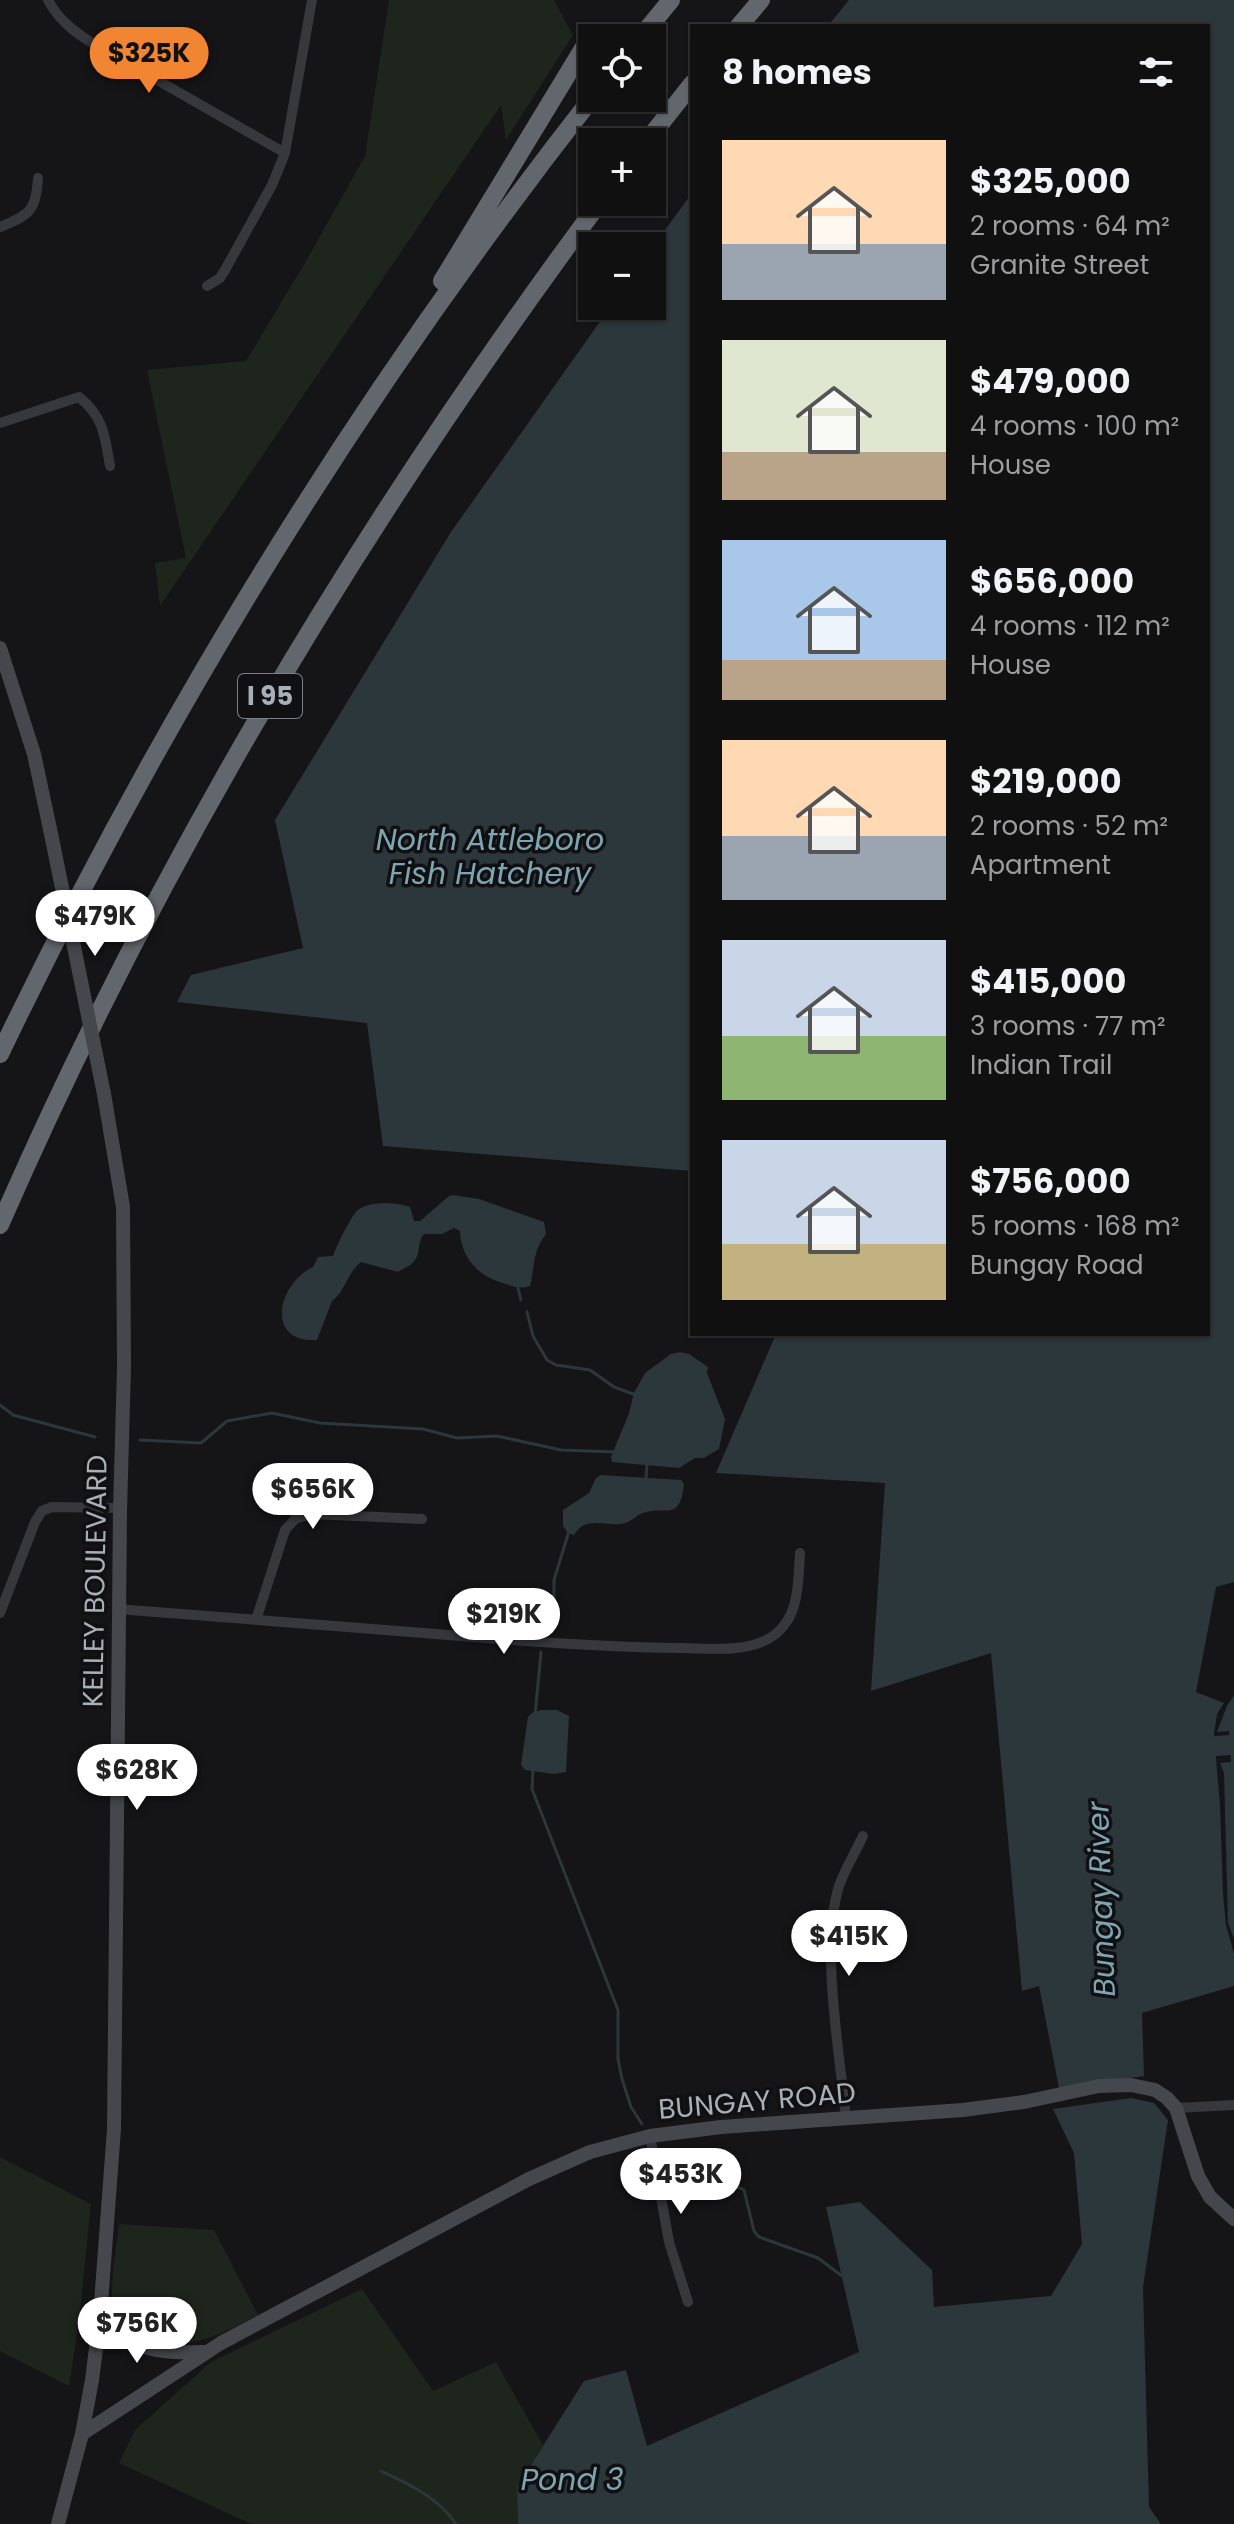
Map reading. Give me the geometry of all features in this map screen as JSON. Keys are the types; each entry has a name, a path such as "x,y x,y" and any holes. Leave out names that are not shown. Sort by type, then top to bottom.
{"highway":[{"path":"651,24 671,0"},
{"path":"741,24 761,0"},
{"path":"358,421 578,57"},
{"path":"657,128 690,87"},
{"name":"I 95","path":"0,1054 92,871 169,729 264,568 358,421 457,279 582,112"},
{"name":"I 95","path":"0,1225 76,1057 129,951 278,681 347,567 428,444 590,216"}],"main road":[{"name":"KELLEY BOULEVARD","path":"0,648 34,754 104,1094 123,1207 124,1367 114,2129 92,2380 82,2434 58,2524"},
{"name":"BUNGAY ROAD","path":"82,2434 207,2351 551,2168 590,2152 650,2136 721,2127 997,2106 1118,2084 1155,2090 1176,2108"},
{"path":"1176,2108 1198,2176 1210,2197 1234,2219"},
{"name":"BUNGAY ROAD","path":"100,2309 118,2333 135,2344 171,2352 207,2351"}],"street":[{"path":"48,0 70,28 89,41 285,153"},
{"path":"207,286 220,278 225,270 272,185 285,153 312,0"},
{"path":"0,227 24,217 37,199 38,178"},
{"path":"0,423 79,397 92,407 104,428 110,466"},
{"path":"0,1613 42,1511 52,1507 120,1508"},
{"path":"256,1620 281,1537 295,1519 312,1514 422,1519"},
{"path":"119,1609 593,1646 734,1647 771,1637 787,1622 798,1590 800,1553"},
{"path":"846,2119 832,1977 833,1936 839,1886 863,1836"},
{"path":"1176,2108 1234,2105"},
{"path":"650,2136 669,2242 688,2302"}],"shaded area":[{"path":"389,0 554,0 573,35 506,140 501,105 160,606 155,563 186,558 147,370 246,361 365,156"},
{"path":"0,2157 91,2204 69,2386 0,2351"},
{"path":"119,2224 214,2230 258,2315 213,2336 183,2344 151,2341 131,2332 118,2318 112,2296"},
{"path":"362,2289 433,2391 496,2362 543,2445 517,2487 518,2524 251,2524 119,2463 135,2430 211,2362"}],"water":[{"path":"849,0 1234,0 1234,1582 1216,1587 1196,1692 1224,1703 1217,1714 1214,1734 1223,1894 1226,1925 1234,1954 1234,1986 1142,2013 1144,2076 1059,2088 1039,1986 1022,1991 991,1653 871,1691 885,1483 716,1473 775,1336 1210,1336 1210,24 830,24"},
{"name":"North Attleboro Fish Hatchery","path":"690,196 690,1171 383,1146 367,1023 177,1002 191,975 303,948 275,820 451,532 601,320 666,320 664,232"},
{"path":"453,1195 479,1199 544,1222 546,1234 536,1253 530,1286 512,1286 480,1272 464,1250 460,1231 454,1228 442,1234 424,1234 415,1260 398,1272 361,1262 332,1301 317,1340 300,1338 289,1332 283,1322 282,1311 291,1286 313,1267 318,1257 333,1256 358,1210 376,1204 398,1204 410,1207 414,1221 420,1221"},
{"path":"671,1354 689,1354 708,1367 707,1373 725,1419 719,1449 679,1468 612,1462 611,1457 634,1393 645,1373"},
{"path":"601,1475 681,1480 684,1484 682,1496 679,1504 670,1510 643,1513 621,1524 589,1524 578,1529 574,1535 568,1533 563,1526 563,1510 589,1493 596,1478"},
{"path":"1234,1695 1234,1939 1228,1923 1224,1773 1220,1763 1231,1762 1229,1731 1217,1732"},
{"path":"541,1710 557,1710 569,1716 566,1772 554,1774 525,1770 521,1765 528,1717"},
{"name":"Pond 3","path":"1131,2098 1154,2103 1168,2120 1143,2287 1149,2507 1161,2524 518,2524 517,2487 584,2381 626,2370 647,2446 859,2352 826,2207 860,2202 932,2270 934,2307 1051,2296 1082,2244 1074,2153 1053,2109"}],"waterway":[{"path":"518,1288 521,1300"},
{"path":"527,1312 533,1336 547,1360 556,1365 590,1370 614,1387 633,1394"},
{"path":"0,1405 13,1415 95,1437"},
{"path":"140,1440 201,1443 227,1421 272,1413 320,1423 423,1429 457,1438 497,1436 561,1450 616,1452"},
{"path":"646,1479 647,1463"},
{"path":"554,1627 554,1580 569,1531"},
{"path":"535,1716 541,1652"},
{"name":"Bungay River","path":"1191,1748 1230,1745"},
{"path":"533,1768 532,1789 618,2010 618,2059 622,2079 631,2107 642,2124"},
{"path":"682,2196 721,2185 744,2190 754,2231 759,2237 818,2258 842,2276"},
{"path":"381,2471 432,2499 456,2524"}]}
